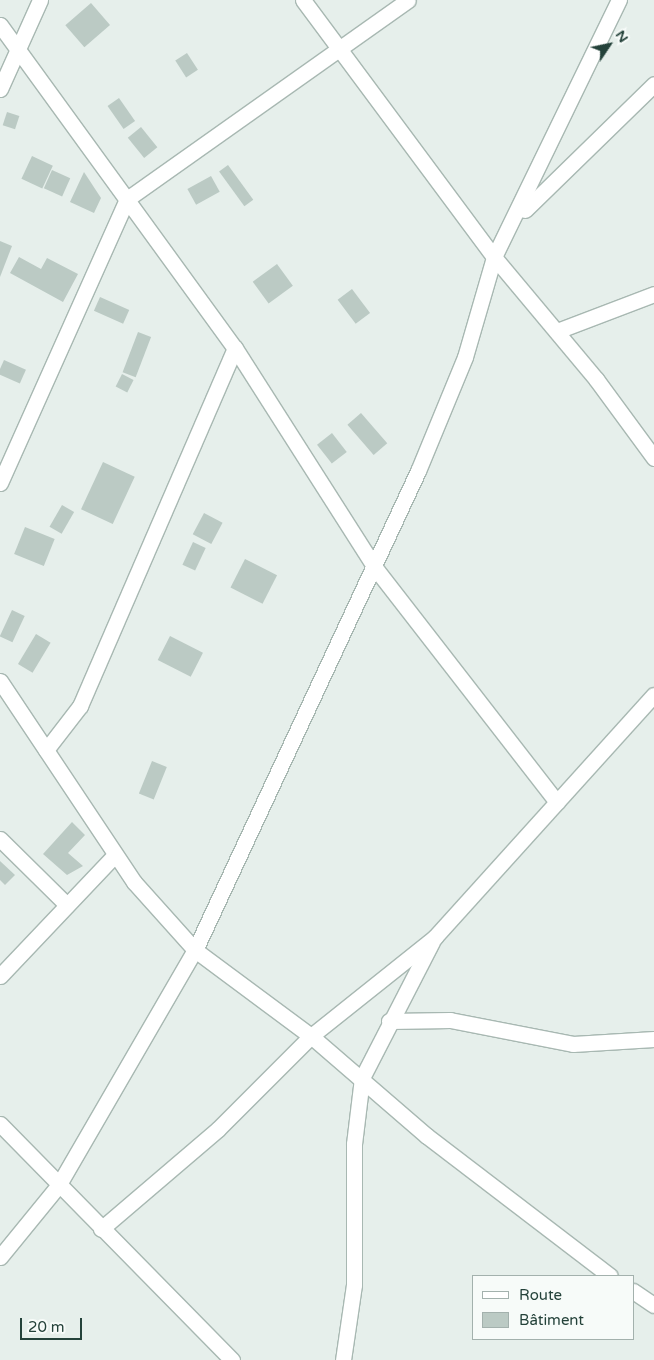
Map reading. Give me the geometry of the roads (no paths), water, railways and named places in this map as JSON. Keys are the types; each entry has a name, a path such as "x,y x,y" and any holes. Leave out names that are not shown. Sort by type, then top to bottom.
{"street":[{"path":"0,89 40,0"},
{"path":"303,0 494,257 557,331 654,458"},
{"path":"0,483 127,199 408,0"},
{"path":"0,1257 58,1186 195,950 376,569 462,365 494,257 513,222 619,0"},
{"path":"0,25 234,348 376,569 558,802"},
{"path":"513,222 654,84"},
{"path":"557,331 654,294"},
{"path":"46,750 80,706 234,348"},
{"path":"0,681 134,882 195,950 311,1036 427,1136 609,1275"},
{"path":"101,1229 218,1129 311,1036 435,937 654,695"},
{"path":"0,839 67,905"},
{"path":"0,976 115,855"},
{"path":"343,1360 354,1285 354,1144 362,1078 389,1021 435,937"},
{"path":"389,1021 450,1020 573,1044 654,1039"},
{"path":"0,1124 58,1186 232,1360"},
{"path":"634,1293 654,1306"}]}
